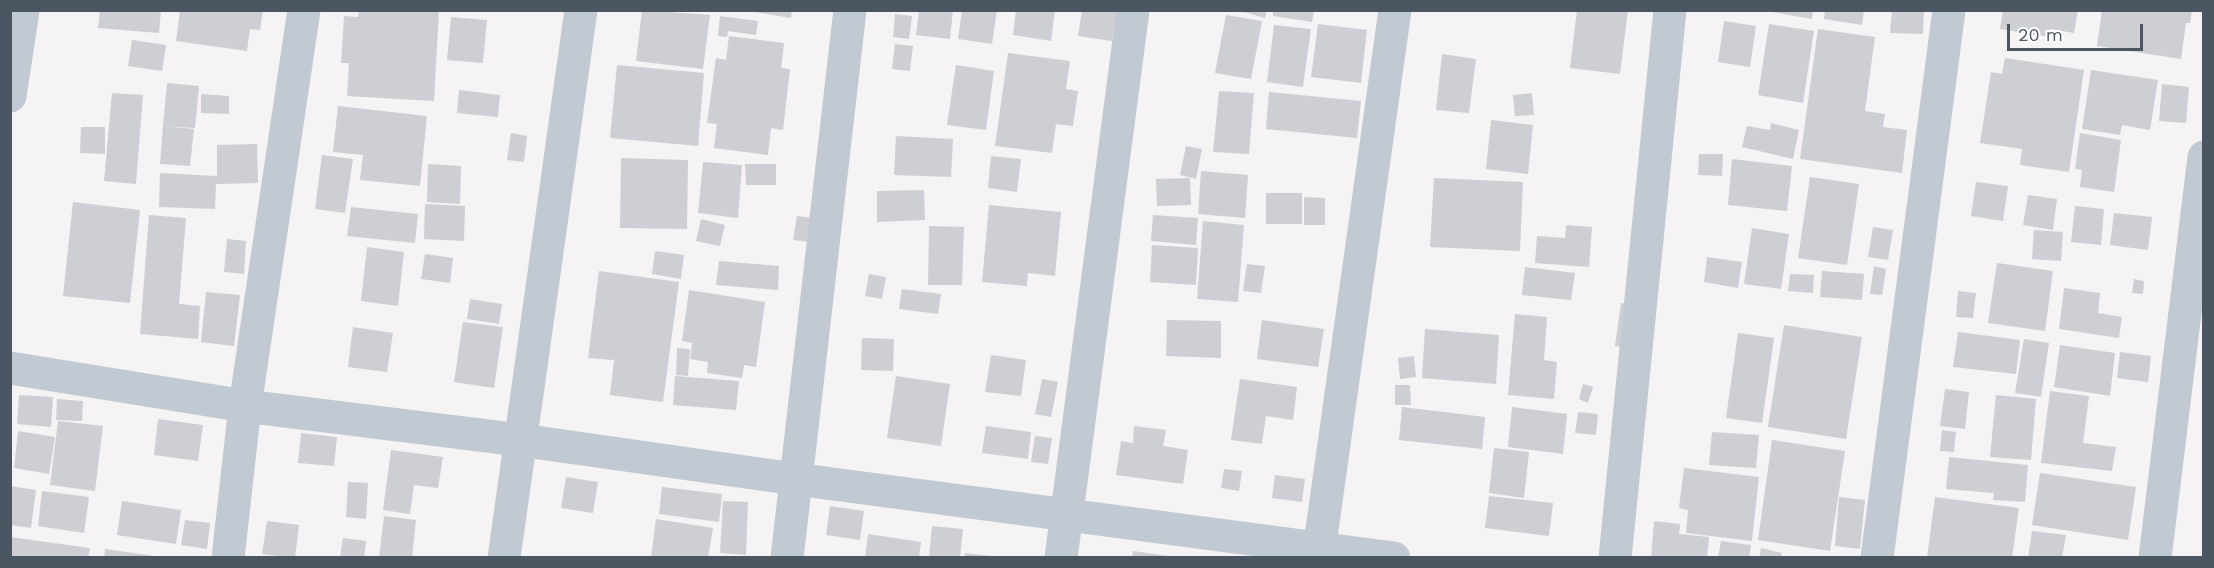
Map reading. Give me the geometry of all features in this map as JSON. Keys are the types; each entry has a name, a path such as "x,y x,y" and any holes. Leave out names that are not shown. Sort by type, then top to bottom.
{"street":[{"path":"10,96 23,10"},
{"path":"228,558 245,406 304,10"},
{"path":"504,558 581,10"},
{"path":"787,558 850,10"},
{"path":"1061,558 1133,10"},
{"path":"1319,554 1395,10"},
{"path":"1615,558 1670,10"},
{"path":"1877,558 1949,10"},
{"path":"2155,558 2204,157"},
{"path":"10,368 245,406 520,440 795,480 1068,513 1319,554 1394,558"}],"building":[{"path":"100,10 161,10 159,33 98,28"},
{"path":"180,10 263,10 260,30 250,29 247,51 176,41"},
{"path":"359,10 439,10 434,101 347,96 349,63 341,63 344,16 358,17"},
{"path":"642,10 710,15 703,69 636,61"},
{"path":"743,10 792,10 791,18"},
{"path":"919,10 953,10 950,39 916,35"},
{"path":"962,10 997,10 992,44 958,39"},
{"path":"1016,10 1055,10 1051,41 1013,35"},
{"path":"1082,10 1117,11 1112,41 1078,36"},
{"path":"1237,10 1267,10 1265,18"},
{"path":"1273,10 1314,10 1312,22 1273,16"},
{"path":"1577,10 1628,10 1620,74 1570,68"},
{"path":"1761,10 1813,10 1812,19"},
{"path":"1825,10 1864,10 1862,25 1824,19"},
{"path":"1892,10 1924,10 1923,34 1890,33"},
{"path":"2003,10 2078,10 2074,33 2050,29 2049,37 2000,29"},
{"path":"2102,10 2192,10 2190,23 2186,23 2181,59 2097,46"},
{"path":"895,14 912,16 909,39 893,37"},
{"path":"1226,15 1262,21 1251,79 1215,73"},
{"path":"720,16 758,21 756,35 728,31 727,37 718,36"},
{"path":"451,17 487,20 483,63 447,60"},
{"path":"1724,21 1756,26 1750,67 1718,62"},
{"path":"1318,24 1367,30 1361,83 1311,77"},
{"path":"1769,24 1814,31 1803,103 1758,95"},
{"path":"1274,25 1311,29 1303,87 1267,82"},
{"path":"1818,29 1875,37 1865,111 1885,114 1883,127 1907,130 1902,173 1800,159"},
{"path":"729,36 784,43 781,68 790,69 783,130 771,128 768,155 714,148 717,124 707,123 716,58 726,60"},
{"path":"132,40 166,45 162,71 128,66"},
{"path":"895,44 913,46 910,71 892,69"},
{"path":"1008,53 1070,61 1066,89 1078,91 1073,126 1056,124 1052,153 995,146"},
{"path":"1442,54 1476,59 1469,113 1436,110"},
{"path":"2005,58 2084,70 2069,172 2020,165 2022,149 1980,143 1991,72 2002,74"},
{"path":"617,65 704,73 698,146 610,138"},
{"path":"956,65 994,71 986,130 947,125"},
{"path":"2091,70 2158,80 2150,130 2122,125 2120,135 2082,129"},
{"path":"167,83 199,86 195,128 163,126"},
{"path":"2162,84 2189,87 2186,123 2159,121"},
{"path":"459,90 500,95 498,117 457,113"},
{"path":"1219,91 1254,93 1249,154 1213,152"},
{"path":"1269,92 1361,101 1357,138 1266,129"},
{"path":"112,93 143,95 136,184 104,181"},
{"path":"1532,93 1534,115 1515,116 1513,95"},
{"path":"201,94 229,96 229,114 201,113"},
{"path":"338,106 427,116 420,186 360,180 363,155 333,152"},
{"path":"1491,120 1533,125 1528,174 1486,169"},
{"path":"1771,123 1799,130 1793,159 1742,147 1747,126 1770,130"},
{"path":"163,126 194,129 190,166 160,164"},
{"path":"81,127 105,127 105,154 80,153"},
{"path":"511,133 527,136 524,162 507,160"},
{"path":"2080,133 2121,140 2114,192 2080,187 2082,170 2075,169"},
{"path":"896,136 953,139 951,177 894,175"},
{"path":"257,144 258,183 216,184 215,209 159,207 160,173 217,176 217,145"},
{"path":"1186,146 1202,149 1196,179 1180,175"},
{"path":"1699,154 1723,154 1722,176 1698,175"},
{"path":"322,155 353,159 345,213 315,209"},
{"path":"991,156 1021,159 1017,192 988,188"},
{"path":"621,158 688,160 687,229 620,228"},
{"path":"1732,159 1792,166 1787,211 1728,205"},
{"path":"703,162 742,165 738,218 698,213"},
{"path":"428,164 461,166 460,204 427,202"},
{"path":"745,164 776,164 776,185 746,185"},
{"path":"1201,171 1248,175 1245,218 1198,214"},
{"path":"1810,177 1859,184 1847,265 1798,258"},
{"path":"1190,178 1191,205 1157,206 1156,179"},
{"path":"1434,178 1523,182 1520,251 1430,247"},
{"path":"1976,182 2008,186 2003,221 1971,216"},
{"path":"924,190 925,220 877,222 877,191"},
{"path":"1266,193 1302,193 1302,224 1266,224"},
{"path":"2028,195 2057,199 2053,230 2023,225"},
{"path":"1304,197 1325,198 1325,225 1304,225"},
{"path":"73,202 140,210 130,303 63,296"},
{"path":"425,204 465,206 464,241 424,239"},
{"path":"989,205 1061,212 1055,276 1028,273 1027,286 982,282"},
{"path":"2075,206 2104,209 2101,245 2071,242"},
{"path":"351,207 418,214 415,243 347,236"},
{"path":"2114,213 2152,217 2148,250 2110,245"},
{"path":"149,215 186,218 179,304 200,306 198,339 140,334"},
{"path":"1153,215 1198,218 1196,245 1151,241"},
{"path":"797,216 812,218 809,242 793,240"},
{"path":"701,219 725,225 720,246 696,241"},
{"path":"1203,221 1244,225 1238,302 1197,299"},
{"path":"1566,225 1592,227 1589,267 1535,263 1537,236 1565,238"},
{"path":"929,226 964,227 962,285 928,285"},
{"path":"1873,227 1893,230 1888,260 1868,257"},
{"path":"1752,228 1789,234 1781,289 1744,284"},
{"path":"2034,230 2063,232 2061,261 2032,259"},
{"path":"227,239 246,241 244,274 224,272"},
{"path":"1152,245 1198,248 1196,285 1150,282"},
{"path":"367,247 404,252 398,306 361,301"},
{"path":"655,251 684,255 681,279 652,274"},
{"path":"425,254 453,258 450,283 421,279"},
{"path":"1707,257 1742,262 1738,288 1704,282"},
{"path":"719,261 779,266 778,290 716,285"},
{"path":"1997,263 2053,271 2045,331 1988,323"},
{"path":"1247,264 1265,266 1261,293 1243,291"},
{"path":"1874,266 1886,269 1882,295 1870,294"},
{"path":"1525,267 1575,273 1571,300 1522,295"},
{"path":"599,271 679,282 663,402 610,395 614,360 588,358"},
{"path":"1822,271 1864,274 1862,300 1820,297"},
{"path":"869,274 886,277 882,299 865,296"},
{"path":"1790,274 1814,275 1813,293 1788,291"},
{"path":"2134,279 2144,281 2143,294 2132,293"},
{"path":"2064,288 2100,293 2098,313 2122,317 2119,338 2059,329"},
{"path":"902,289 941,294 938,314 899,309"},
{"path":"689,290 765,302 756,367 744,365 742,378 707,373 708,362 690,359 692,343 682,341"},
{"path":"1958,291 1976,293 1973,318 1956,317"},
{"path":"206,292 240,295 234,346 201,342"},
{"path":"470,299 502,304 499,324 467,319"},
{"path":"1621,303 1635,305 1628,348 1615,346"},
{"path":"1515,314 1547,317 1544,360 1557,362 1554,399 1508,395"},
{"path":"1167,320 1221,321 1221,358 1166,356"},
{"path":"1262,320 1324,329 1318,367 1257,359"},
{"path":"463,322 503,327 494,388 454,382"},
{"path":"1784,325 1862,337 1846,439 1768,427"},
{"path":"353,327 393,333 387,372 348,367"},
{"path":"1425,329 1499,335 1496,384 1422,378"},
{"path":"1958,332 2020,340 2016,374 1953,367"},
{"path":"1738,333 1774,338 1762,423 1726,418"},
{"path":"862,338 894,339 893,371 861,370"},
{"path":"2024,339 2049,343 2041,397 2015,393"},
{"path":"2060,345 2115,353 2110,396 2054,387"},
{"path":"677,348 690,349 688,376 676,375"},
{"path":"2120,352 2151,356 2148,382 2117,378"},
{"path":"991,355 1026,360 1021,396 985,392"},
{"path":"1414,356 1416,377 1400,379 1398,358"},
{"path":"675,376 739,381 736,410 673,405"},
{"path":"896,376 950,384 941,446 887,438"},
{"path":"1042,379 1058,382 1051,417 1035,414"},
{"path":"1240,379 1297,387 1293,420 1266,416 1262,444 1231,440"},
{"path":"1583,384 1593,387 1588,403 1579,399"},
{"path":"1395,385 1410,385 1411,405 1395,405"},
{"path":"1945,389 1969,392 1965,429 1940,426"},
{"path":"2050,391 2089,396 2083,443 2116,447 2112,471 2041,463"},
{"path":"19,395 53,397 51,427 17,424"},
{"path":"1996,395 2036,399 2031,460 1990,457"},
{"path":"57,399 83,401 82,421 56,420"},
{"path":"1402,407 1485,417 1482,449 1399,440"},
{"path":"1512,407 1567,414 1563,454 1508,447"},
{"path":"1578,412 1598,414 1596,435 1575,433"},
{"path":"158,419 203,425 198,461 154,455"},
{"path":"58,421 103,426 95,491 50,485"},
{"path":"986,426 1031,432 1028,459 982,453"},
{"path":"1134,426 1166,430 1163,446 1188,450 1183,484 1116,475 1121,441 1133,443"},
{"path":"1942,430 1956,432 1954,452 1940,451"},
{"path":"18,431 55,437 49,474 14,468"},
{"path":"1712,432 1759,435 1756,468 1709,465"},
{"path":"301,433 337,437 334,466 298,463"},
{"path":"1035,436 1052,438 1048,464 1031,462"},
{"path":"1772,440 1845,451 1830,551 1758,540"},
{"path":"1494,448 1529,452 1524,498 1489,493"},
{"path":"391,450 443,457 438,488 414,485 410,514 383,510"},
{"path":"1949,457 2028,465 2025,502 1993,500 1994,493 1946,489"},
{"path":"1684,468 1759,477 1752,541 1686,533 1688,510 1679,508"},
{"path":"1224,469 1242,471 1239,491 1221,488"},
{"path":"2040,473 2136,487 2128,540 2032,525"},
{"path":"1275,475 1305,479 1302,502 1272,498"},
{"path":"566,477 598,482 593,513 561,508"},
{"path":"348,482 368,483 366,519 346,517"},
{"path":"10,486 36,490 31,528 10,525"},
{"path":"662,487 722,494 719,522 659,514"},
{"path":"42,491 89,497 84,533 38,526"},
{"path":"1489,496 1553,503 1549,536 1485,528"},
{"path":"1839,497 1865,500 1860,549 1835,546"},
{"path":"1935,497 2019,508 2012,558 1927,558"},
{"path":"122,501 181,510 176,544 117,535"},
{"path":"723,501 748,502 746,555 720,553"},
{"path":"830,506 864,511 860,540 826,535"},
{"path":"384,516 416,520 412,558 379,558"},
{"path":"656,519 713,528 708,558 651,558"},
{"path":"185,520 210,523 207,549 181,545"},
{"path":"267,521 299,525 295,558 262,554"},
{"path":"1654,521 1680,524 1679,534 1709,537 1707,558 1651,558"},
{"path":"932,526 963,529 960,558 929,557"},
{"path":"2032,531 2066,535 2062,558 2028,558"},
{"path":"868,534 921,542 919,558 865,558"},
{"path":"10,537 90,548 88,558 10,558"},
{"path":"343,538 366,541 364,558 340,558"},
{"path":"1721,541 1751,545 1749,558 1718,558"},
{"path":"1761,548 1782,553 1781,558 1759,558"},
{"path":"105,549 155,556 155,558 104,558"},
{"path":"1133,551 1169,556 1169,558 1132,558"},
{"path":"965,553 991,556 991,558 964,558"}]}
